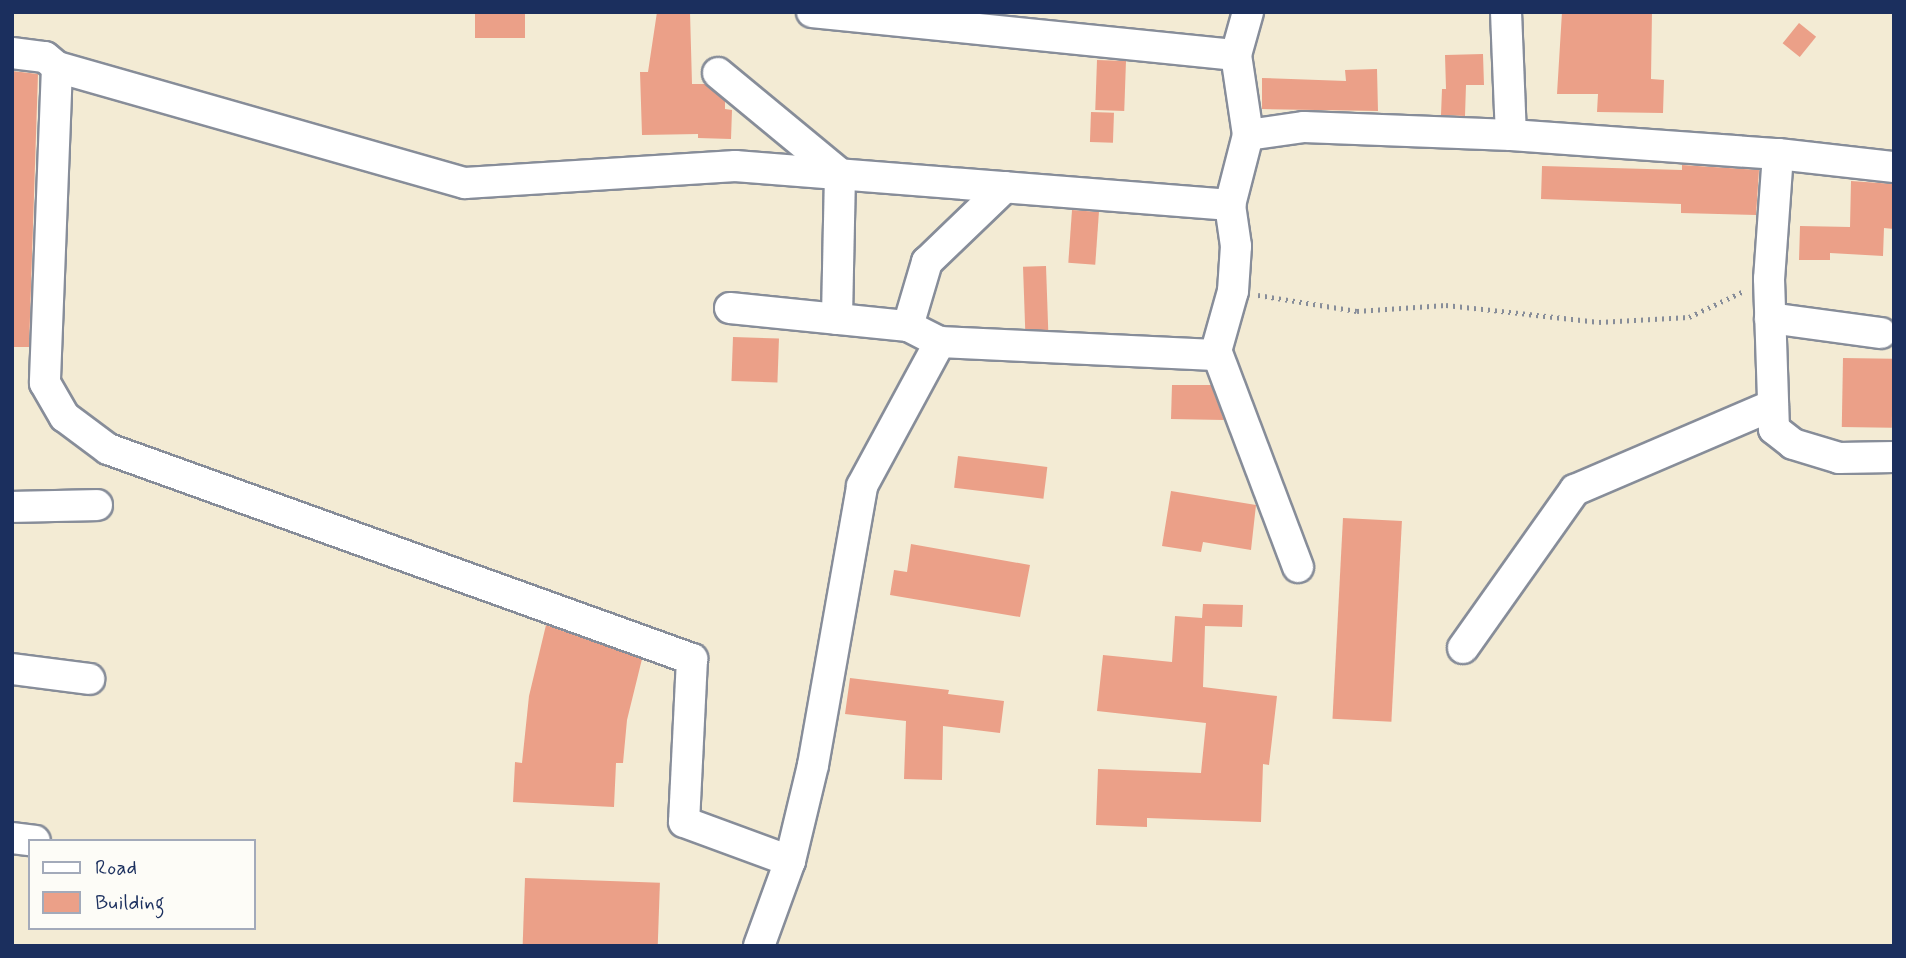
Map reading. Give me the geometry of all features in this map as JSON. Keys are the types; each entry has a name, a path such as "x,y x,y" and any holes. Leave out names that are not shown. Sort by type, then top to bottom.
{"street":[{"path":"812,12 1236,55"},
{"path":"730,308 908,326 940,342 1215,355 1233,291 1236,246 1230,205 1248,135 1236,55 1248,12"},
{"path":"1506,12 1511,135"},
{"path":"12,53 45,57 57,67 465,183 736,166 1230,205"},
{"path":"57,67 45,383 65,417 108,449 692,659 684,822 790,861"},
{"path":"718,73 840,174"},
{"path":"1248,135 1304,127 1511,135 1778,154 1894,167"},
{"path":"1778,154 1769,279 1774,429 1793,444 1839,458 1894,457"},
{"path":"837,319 840,174"},
{"path":"908,326 927,262 1005,187"},
{"path":"1770,318 1881,333"},
{"path":"759,946 790,861 813,765 862,486 940,342"},
{"path":"1216,350 1298,567"},
{"path":"1463,648 1575,490 1773,405"},
{"path":"12,507 97,505"},
{"path":"12,669 89,679"}],"path":[{"path":"1233,291 1357,311 1446,304 1599,321 1689,317 1769,279"}],"building":[{"path":"475,12 525,12 525,38 475,38"},
{"path":"657,12 690,12 692,84 705,84 725,101 725,109 732,110 731,139 698,138 698,134 642,135 640,72 648,72"},
{"path":"1562,12 1652,12 1651,79 1664,80 1663,113 1597,112 1598,94 1557,94"},
{"path":"1799,23 1816,37 1800,57 1783,43"},
{"path":"1483,54 1484,85 1466,85 1465,116 1441,115 1442,89 1446,89 1445,55"},
{"path":"1097,60 1126,61 1124,111 1095,110"},
{"path":"1377,69 1378,111 1262,109 1262,78 1346,81 1345,70"},
{"path":"12,71 38,74 29,347 12,347"},
{"path":"1091,112 1114,113 1113,143 1090,142"},
{"path":"1682,165 1759,170 1756,215 1681,213 1681,204 1541,199 1542,166 1682,170"},
{"path":"1851,181 1894,184 1894,229 1884,228 1883,256 1830,253 1830,260 1799,260 1800,226 1850,227"},
{"path":"1072,210 1099,212 1095,265 1068,263"},
{"path":"1046,266 1048,330 1025,331 1023,267"},
{"path":"733,337 779,339 777,383 731,381"},
{"path":"1843,358 1893,359 1892,428 1842,427"},
{"path":"1172,385 1211,385 1224,420 1171,419"},
{"path":"958,456 1047,467 1043,499 954,488"},
{"path":"1171,491 1256,505 1251,550 1203,542 1201,552 1162,546"},
{"path":"1343,518 1402,521 1391,722 1332,719"},
{"path":"911,544 1030,565 1020,617 890,595 894,570 907,572"},
{"path":"1203,604 1243,605 1242,627 1205,626 1203,687 1277,696 1269,765 1263,764 1261,822 1147,818 1147,827 1096,825 1098,769 1201,773 1206,723 1097,711 1103,655 1172,662 1175,616 1202,618"},
{"path":"546,625 642,659 627,720 623,763 616,763 614,807 513,802 515,762 522,763 529,696"},
{"path":"850,678 949,690 948,694 1004,701 1000,733 943,726 942,780 904,779 906,721 845,714"},
{"path":"525,878 660,883 658,946 523,946"}]}
